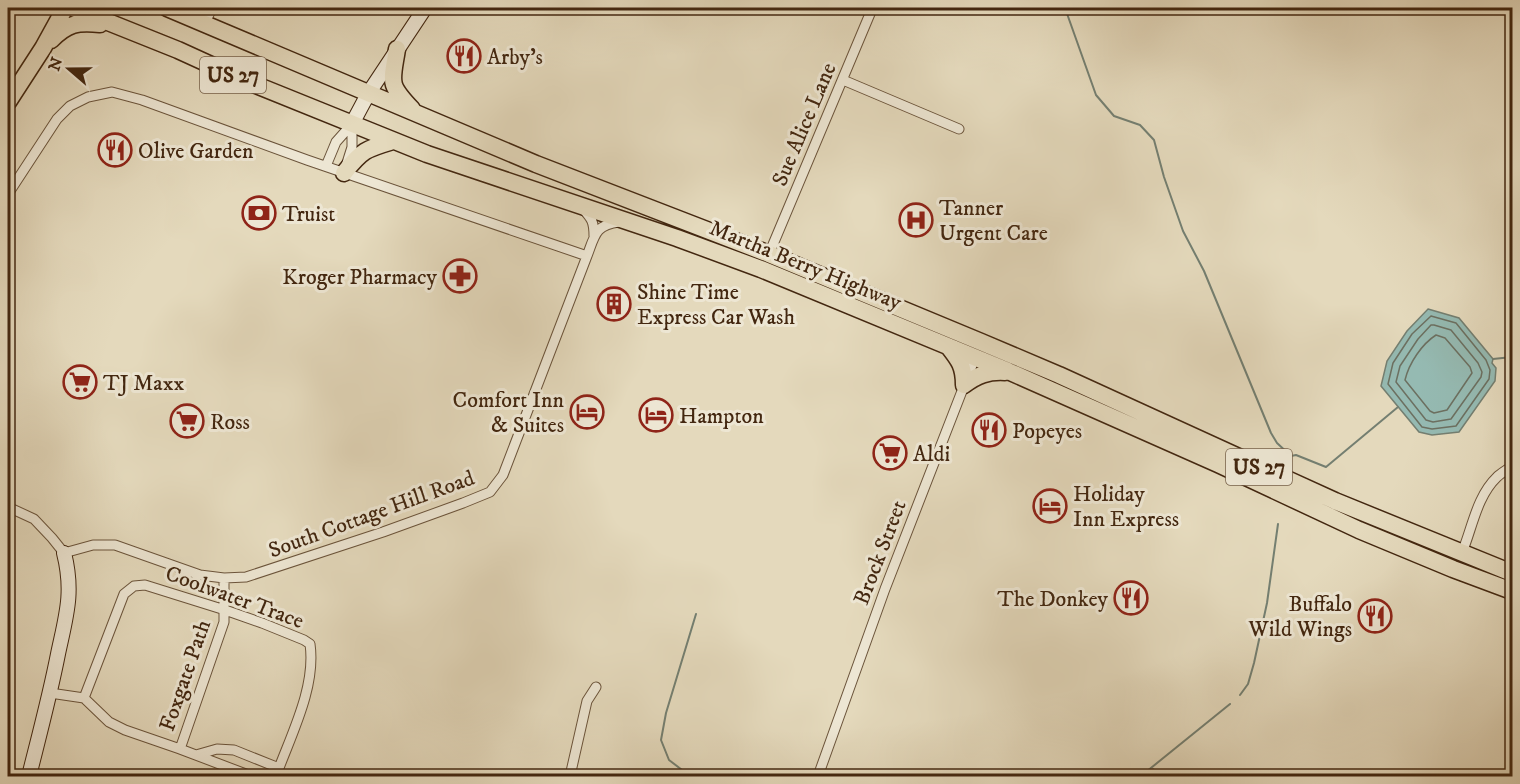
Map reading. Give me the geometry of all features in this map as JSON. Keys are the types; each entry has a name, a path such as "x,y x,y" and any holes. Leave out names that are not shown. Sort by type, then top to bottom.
{"highway":[{"path":"8,102 43,48 65,8"},
{"name":"Martha Berry Highway","path":"73,8 178,50 246,81 453,164 678,238 761,269 947,345 978,349 1012,373 1218,464 1359,530 1512,591"},
{"name":"Martha Berry Highway","path":"167,8 536,164 769,254 978,349 1059,375 1335,501 1512,573"},
{"path":"43,48 59,32 74,24 82,22 113,25"},
{"path":"397,49 392,80 394,88 417,113"},
{"path":"344,173 357,156 370,148 393,141"},
{"path":"761,269 769,254"},
{"path":"947,345 964,370 964,385"},
{"path":"964,385 985,373 1012,373"}],"street":[{"path":"205,23 212,8"},
{"path":"326,166 336,141 352,124 368,94 425,8"},
{"name":"Sue Alice Lane","path":"769,254 872,9"},
{"path":"843,80 959,129"},
{"path":"8,194 57,119 70,106 88,97 112,92 142,100 344,173 587,256"},
{"path":"344,173 352,147 352,124"},
{"path":"580,206 594,224 594,238"},
{"path":"594,238 601,226 627,221"},
{"name":"South Cottage Hill Road","path":"64,553 93,545 115,545 200,575 224,578 246,577 383,532 490,492 503,475 594,238"},
{"name":"Brock Street","path":"818,777 885,589 978,349"},
{"path":"1453,569 1462,553 1485,494 1497,477 1512,466"},
{"path":"8,507 34,519 52,538 64,553 69,572 69,600 50,693 29,777"},
{"name":"Foxgate Path","path":"180,749 224,622 224,578"},
{"name":"Coolwater Trace","path":"84,698 124,594 134,586 145,585 291,634 310,644 311,654 303,704 278,772"},
{"path":"570,777 587,700 596,687"},
{"path":"50,693 84,698 109,722 125,730 251,777"},
{"path":"196,755 217,749 234,750 278,772"}],"water":[{"path":"1428,309 1459,318 1493,359 1492,363 1496,368 1495,381 1459,432 1432,435 1419,432 1381,386 1387,361 1407,331"}],"waterway":[{"path":"1065,8 1096,95 1114,116 1140,125 1154,140 1183,231 1204,271 1277,443 1291,456 1296,455 1326,467 1398,407"},
{"path":"1493,359 1512,357"},
{"path":"1240,695 1248,684 1254,663 1267,603 1278,524"},
{"path":"690,776 669,760 661,740 666,713 696,614"},
{"path":"1141,776 1230,704"},
{"path":"1153,769 1162,776"}],"place":[{"name":"Arby's","path":"464,56"},
{"name":"Olive Garden","path":"115,150"},
{"name":"Truist","path":"259,213"},
{"name":"Tanner Urgent Care","path":"916,220"},
{"name":"Kroger Pharmacy","path":"460,276"},
{"name":"Shine Time Express Car Wash","path":"614,304"},
{"name":"TJ Maxx","path":"80,382"},
{"name":"Comfort Inn & Suites","path":"587,412"},
{"name":"Hampton","path":"656,415"},
{"name":"Ross","path":"187,421"},
{"name":"Popeyes","path":"989,430"},
{"name":"Aldi","path":"890,453"},
{"name":"Holiday Inn Express","path":"1050,506"},
{"name":"The Donkey","path":"1131,598"},
{"name":"Buffalo Wild Wings","path":"1375,616"}]}
